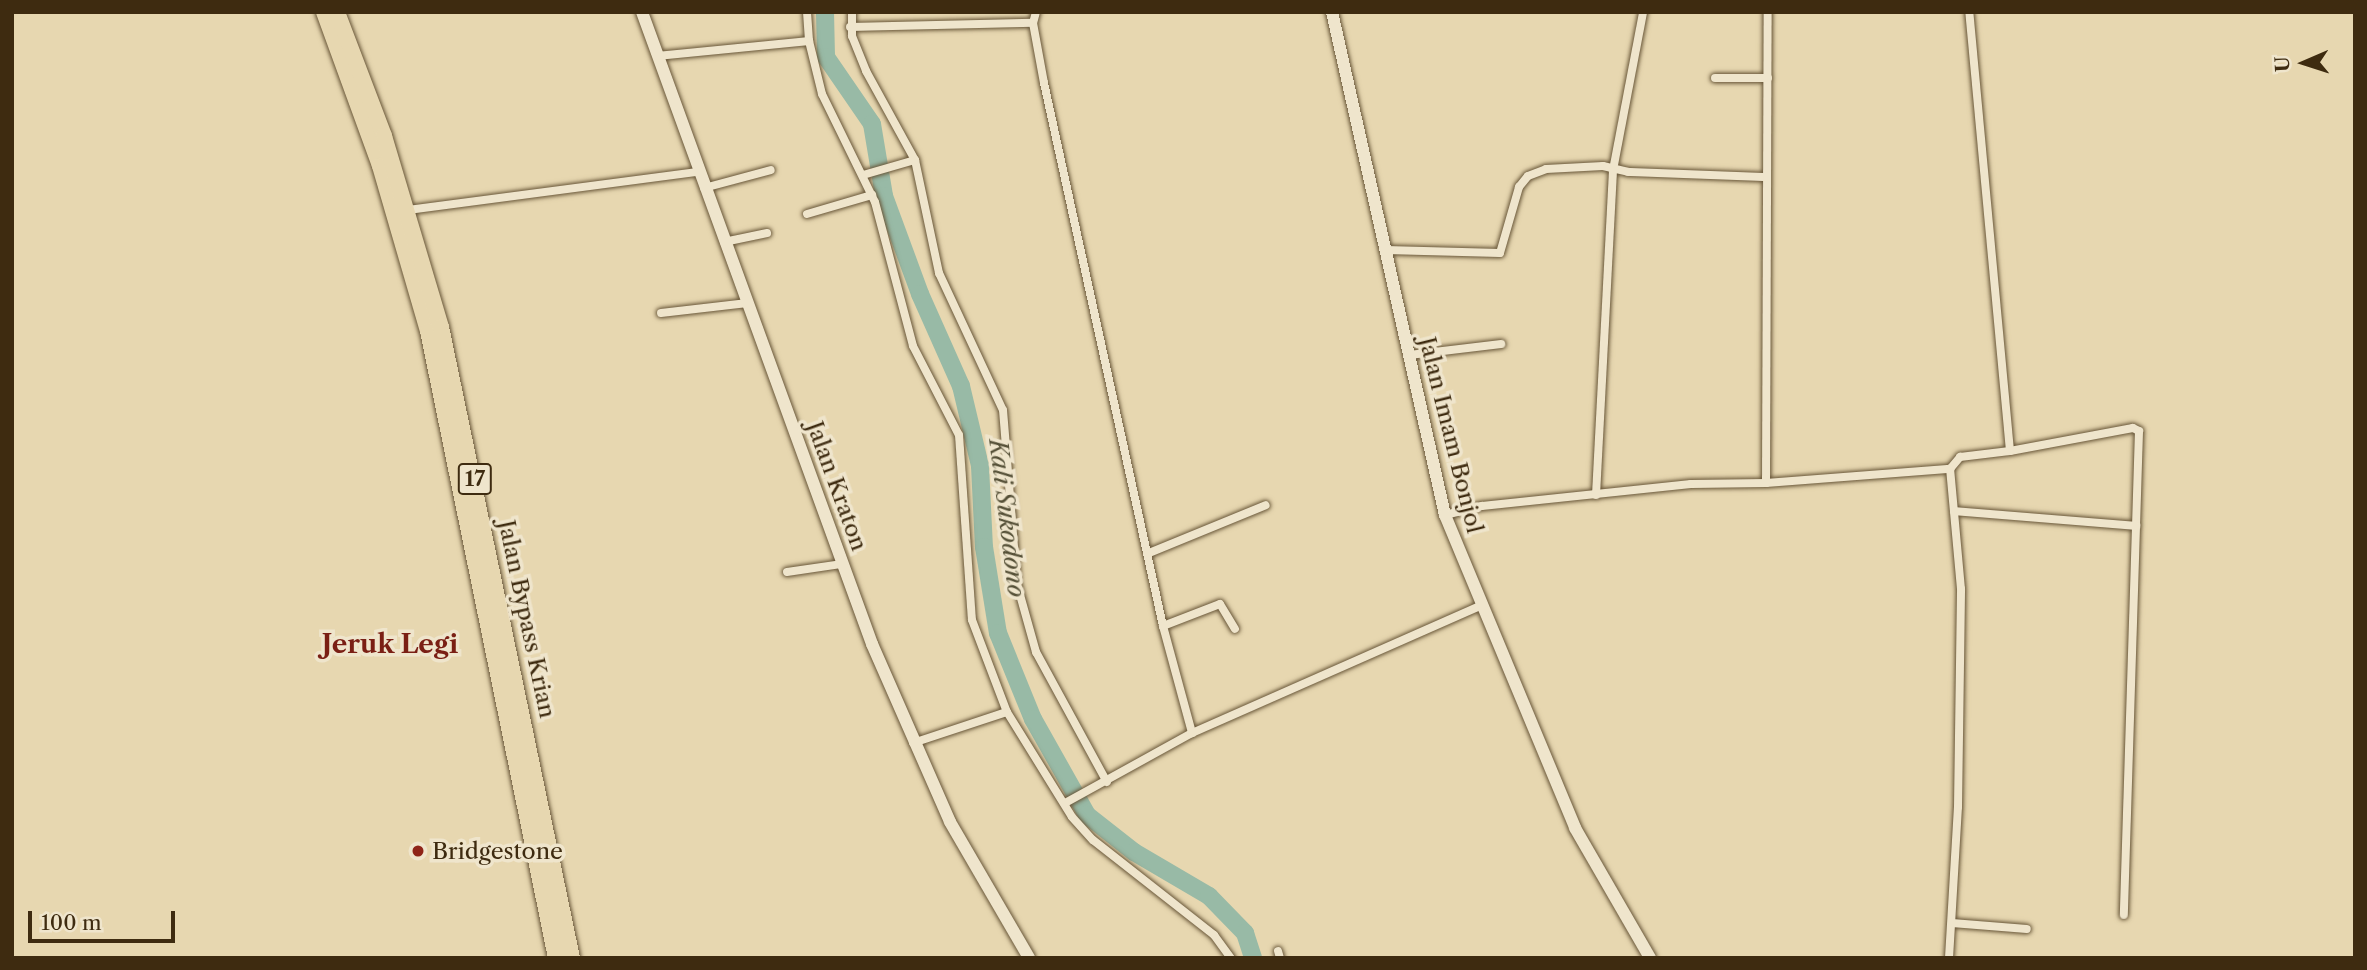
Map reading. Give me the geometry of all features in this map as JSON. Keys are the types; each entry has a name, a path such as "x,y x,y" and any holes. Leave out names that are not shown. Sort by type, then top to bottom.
{"highway":[{"name":"Jalan Bypass Krian","path":"324,12 380,166 428,331 556,958"},
{"name":"Jalan Bypass Krian","path":"337,12 370,93 408,210 462,413 572,958"}],"street":[{"name":"Jalan Kraton","path":"642,12 842,564 913,743 950,822 1029,958"},
{"path":"807,12 809,41 822,94 867,174 910,338 959,435 972,620 1007,712 1069,801 1093,841 1214,935 1231,958"},
{"path":"852,12 850,27 866,71 911,161 939,273 1005,417 1014,556 1024,617 1041,663 1104,784"},
{"path":"1036,12 1033,23 1163,626 1192,733"},
{"name":"Jalan Imam Bonjol","path":"1332,12 1445,514 1480,606 1575,828 1650,958"},
{"path":"1596,495 1613,170 1643,12"},
{"path":"1766,483 1768,12"},
{"path":"1969,12 2010,451"},
{"path":"850,27 1033,23"},
{"path":"657,56 809,41"},
{"path":"1715,78 1768,78"},
{"path":"867,174 911,161"},
{"path":"1386,250 1497,254 1503,248 1517,191 1528,176 1546,169 1576,166 1766,177"},
{"path":"704,188 771,170"},
{"path":"408,210 698,172"},
{"path":"807,214 872,195"},
{"path":"724,242 766,233"},
{"path":"661,313 747,303"},
{"path":"1409,355 1500,344"},
{"path":"1949,958 1961,589 1951,469 1960,457 2137,429 2124,915"},
{"path":"1445,514 1482,506 1691,484 1766,483 1951,469"},
{"path":"1149,553 1266,505"},
{"path":"1954,511 2136,526"},
{"path":"787,572 842,564"},
{"path":"1163,626 1220,604 1235,629"},
{"path":"1069,801 1192,733 1480,606"},
{"path":"913,743 1007,712"},
{"path":"1952,923 2027,929"}],"waterway":[{"name":"Kali Sukodono","path":"825,12 826,57 872,124 884,196 920,294 961,386 980,466 984,547 998,633 1033,719 1087,815 1134,852 1209,896 1245,933 1253,958"}],"place":[{"name":"Bridgestone","path":"418,851"}],"district":[{"name":"Jeruk Legi","path":"390,645"}]}
